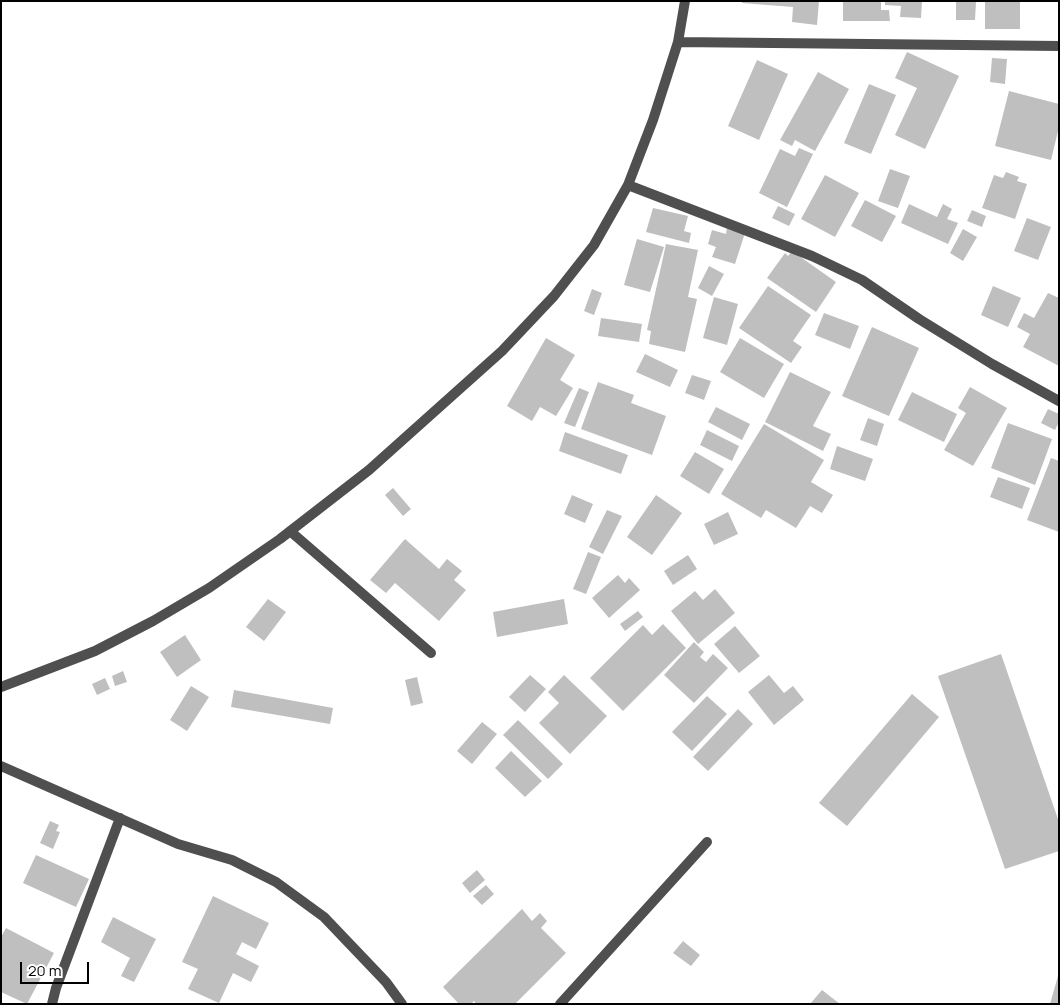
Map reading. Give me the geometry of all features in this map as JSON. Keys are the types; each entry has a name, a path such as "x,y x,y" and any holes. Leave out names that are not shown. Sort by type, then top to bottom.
{"street":[{"path":"1,687 95,650 153,621 209,588 290,531 368,470 502,352 554,296 594,245 628,185 653,120 678,42 685,1"},
{"path":"678,42 1059,46"},
{"path":"628,185 812,256 862,280 919,319 1059,401"},
{"path":"290,531 431,653"},
{"path":"1,766 178,844 232,860 276,882 324,917 386,982 402,1004"},
{"path":"52,1004 56,988 120,818"},
{"path":"560,1004 707,842"}],"building":[{"path":"742,1 819,1 817,25 792,22 793,7 742,3"},
{"path":"843,1 881,1 881,10 889,10 890,21 843,21"},
{"path":"885,1 922,1 921,18 900,17 901,6 885,5"},
{"path":"985,1 1020,1 1020,29 985,29"},
{"path":"956,2 976,2 975,20 956,20"},
{"path":"907,52 959,76 925,149 895,135 917,88 895,78"},
{"path":"992,58 1007,59 1005,84 990,82"},
{"path":"757,60 788,74 759,140 728,126"},
{"path":"818,72 849,89 815,151 795,140 792,146 780,140"},
{"path":"869,84 896,95 871,154 844,143"},
{"path":"1009,91 1059,104 1059,127 1051,160 995,146"},
{"path":"799,148 813,154 787,207 759,193 780,149 795,156"},
{"path":"890,169 910,176 898,208 878,201"},
{"path":"1006,172 1019,177 1017,181 1027,184 1015,219 982,208 994,175 1003,178"},
{"path":"825,175 859,193 835,237 801,219"},
{"path":"865,200 896,216 882,242 851,226"},
{"path":"909,204 937,217 943,204 952,209 947,219 958,223 948,244 901,223"},
{"path":"778,206 795,214 789,226 772,218"},
{"path":"653,208 688,216 684,231 691,233 689,243 646,232"},
{"path":"972,210 986,216 982,227 967,221"},
{"path":"1027,218 1051,227 1038,260 1014,251"},
{"path":"727,227 745,233 735,264 712,257 716,247 708,244 712,230 726,234"},
{"path":"963,229 977,237 963,261 950,253"},
{"path":"637,239 664,247 650,292 624,285"},
{"path":"666,244 698,250 688,297 697,299 685,352 649,344 651,331 647,330"},
{"path":"792,251 836,282 816,312 767,278 785,253 788,256"},
{"path":"709,266 724,274 712,296 698,288"},
{"path":"768,286 811,315 793,341 802,347 791,363 739,328"},
{"path":"993,286 1021,298 1008,327 981,315"},
{"path":"592,289 602,293 594,315 584,311"},
{"path":"1048,293 1059,298 1059,366 1023,347 1030,334 1017,327 1024,313 1034,318"},
{"path":"714,297 738,304 727,345 703,338"},
{"path":"824,313 859,326 850,349 815,335"},
{"path":"601,318 642,324 639,342 598,336"},
{"path":"872,327 919,348 889,416 842,396"},
{"path":"546,338 575,355 560,380 573,388 556,416 540,407 532,421 507,406"},
{"path":"740,338 784,364 764,398 720,372"},
{"path":"645,354 678,370 670,387 636,372"},
{"path":"790,372 831,392 813,426 831,434 823,451 765,422"},
{"path":"692,375 711,381 704,400 685,393"},
{"path":"598,382 634,395 631,403 666,416 652,455 581,429"},
{"path":"970,387 1007,408 973,466 944,450 966,413 958,408"},
{"path":"579,388 589,392 575,427 564,423"},
{"path":"912,392 957,414 944,442 898,420"},
{"path":"716,407 750,424 742,440 708,422"},
{"path":"1048,409 1059,414 1059,422 1055,430 1041,423"},
{"path":"868,418 884,424 877,446 860,440"},
{"path":"1008,423 1052,439 1035,485 991,468"},
{"path":"764,424 824,460 811,482 833,495 822,513 810,506 796,528 766,510 761,518 721,494"},
{"path":"707,430 739,446 732,461 700,445"},
{"path":"565,432 628,455 621,474 559,451"},
{"path":"837,446 873,459 865,481 830,469"},
{"path":"695,452 724,469 709,494 680,476"},
{"path":"1051,458 1059,461 1059,532 1027,520"},
{"path":"998,477 1030,488 1022,509 990,497"},
{"path":"393,488 411,509 403,516 385,495"},
{"path":"572,495 593,504 585,523 564,514"},
{"path":"656,495 682,513 652,555 627,537"},
{"path":"607,510 622,516 603,554 589,547"},
{"path":"728,512 738,534 714,545 704,524"},
{"path":"405,539 439,569 447,559 462,571 454,580 466,590 439,621 395,583 386,593 370,580"},
{"path":"588,552 601,557 586,594 573,589"},
{"path":"688,555 697,569 673,585 664,571"},
{"path":"618,575 625,583 629,578 640,590 609,618 592,598"},
{"path":"715,589 735,613 698,644 671,611 695,591 703,600"},
{"path":"268,599 286,612 264,641 246,627"},
{"path":"564,599 568,624 497,637 493,612"},
{"path":"638,611 643,617 625,631 620,624"},
{"path":"663,624 686,648 623,711 590,678 643,625 652,635"},
{"path":"735,626 760,656 739,673 714,644"},
{"path":"185,635 201,660 177,677 160,652"},
{"path":"694,642 704,652 700,657 706,662 713,654 728,668 694,703 664,675"},
{"path":"1001,654 1059,822 1059,851 1005,869 938,676"},
{"path":"123,671 127,682 115,686 112,676"},
{"path":"530,675 546,689 525,712 509,697"},
{"path":"564,675 607,716 570,754 539,723 559,703 548,692"},
{"path":"769,675 784,693 793,686 804,700 774,725 748,692"},
{"path":"417,677 423,703 411,706 405,680"},
{"path":"105,678 110,689 97,695 92,684"},
{"path":"191,686 209,697 187,731 170,720"},
{"path":"234,690 333,708 330,724 231,707"},
{"path":"912,694 939,717 847,826 819,803"},
{"path":"707,696 727,714 692,751 672,732"},
{"path":"738,709 753,724 708,771 693,757"},
{"path":"518,720 563,764 548,779 503,735"},
{"path":"482,722 497,734 472,764 457,751"},
{"path":"511,751 542,781 525,797 495,768"},
{"path":"50,821 59,825 56,831 60,832 53,849 40,843"},
{"path":"36,855 89,879 76,907 23,883"},
{"path":"477,870 485,880 470,893 462,883"},
{"path":"486,885 494,894 482,905 473,896"},
{"path":"213,896 269,923 256,949 242,942 236,954 259,966 251,982 233,973 219,1003 188,989 198,969 182,962"},
{"path":"522,909 532,921 540,913 547,921 541,928 566,953 515,1004 476,1004 474,1001 471,1004 459,1004 443,987"},
{"path":"113,917 156,939 134,982 121,976 130,958 101,942"},
{"path":"6,928 54,953 27,1004 1,992 1,937"},
{"path":"683,941 700,955 691,966 673,953"},
{"path":"1058,976 1059,1004 1050,1004"},
{"path":"822,990 840,1004 810,1004"}]}
